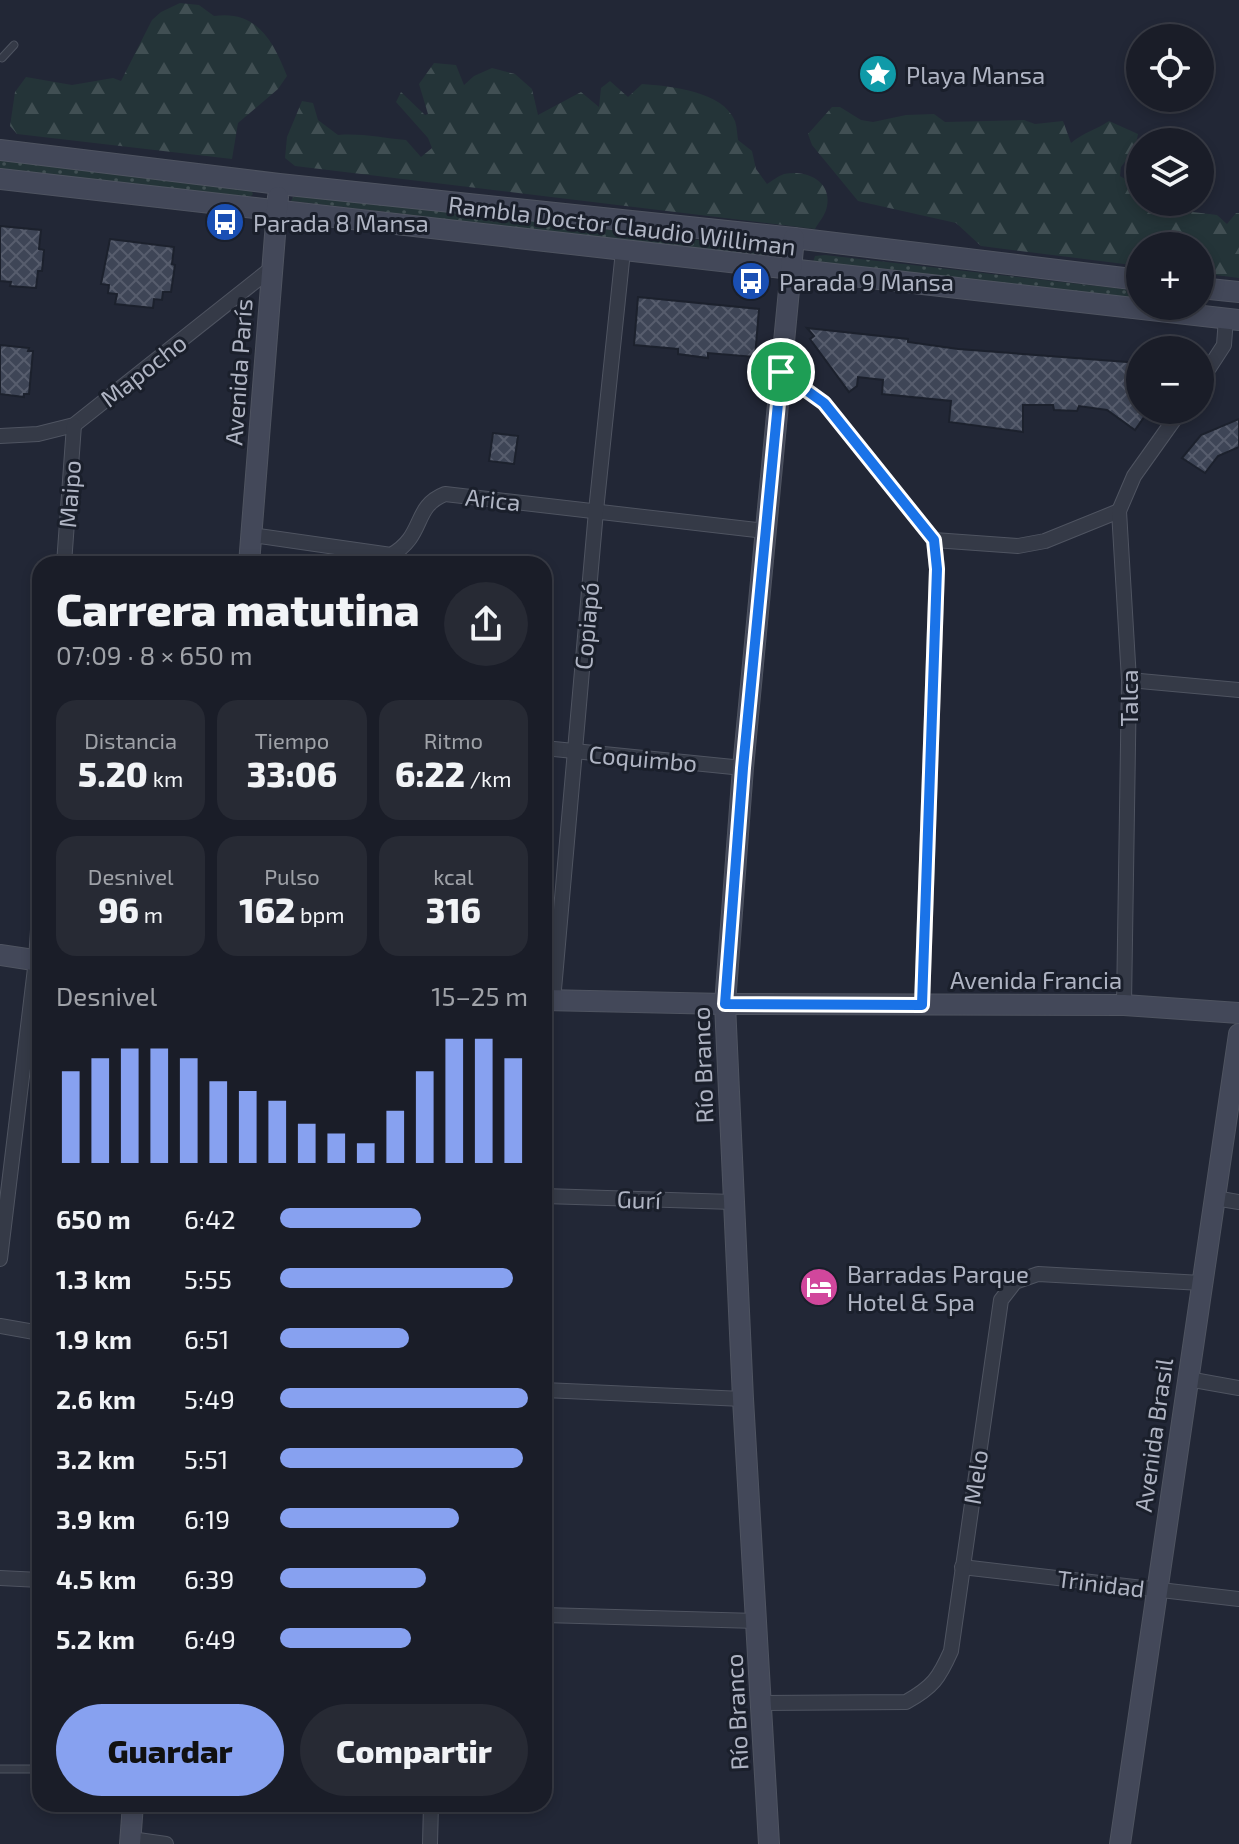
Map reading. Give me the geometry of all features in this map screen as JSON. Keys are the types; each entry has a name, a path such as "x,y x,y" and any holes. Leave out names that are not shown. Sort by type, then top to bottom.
{"street":[{"name":"Rambla Doctor Claudio Williman","path":"0,150 279,184 794,238 1126,278"},
{"name":"Rambla Doctor Claudio Williman","path":"0,179 1233,319"},
{"name":"Avenida París","path":"250,556 279,184"},
{"name":"Río Branco","path":"769,1844 743,1399 725,1004 743,768 794,238"},
{"name":"Copiapó","path":"552,970 623,251"},
{"name":"Mapocho","path":"0,436 38,434 74,425 272,268"},
{"path":"1214,289 1239,292"},
{"path":"1214,360 1224,345 1233,319"},
{"path":"781,372 824,403 934,540 937,569 922,1005"},
{"name":"Talca","path":"1124,1005 1129,680 1119,511 1134,476 1171,424"},
{"name":"Maipo","path":"65,556 74,425"},
{"name":"Arica","path":"252,535 391,555 414,536 424,509 432,499 445,494 765,531"},
{"path":"934,540 1018,546 1045,541 1119,511"},
{"path":"322,547 328,556"},
{"path":"1129,680 1239,690"},
{"name":"Coquimbo","path":"552,749 743,768"},
{"path":"0,955 32,960"},
{"name":"Avenida Francia","path":"552,1000 725,1004 1124,1005 1239,1013"},
{"path":"0,1259 32,1008"},
{"name":"Avenida Brasil","path":"1120,1844 1239,1034"},
{"name":"Gurí","path":"552,1196 733,1202"},
{"path":"1215,1198 1239,1202"},
{"name":"Melo","path":"762,1703 906,1702 927,1690 939,1676 951,1651 1001,1300 1015,1282 1038,1274 1202,1283"},
{"path":"0,1326 32,1332"},
{"path":"1188,1379 1239,1388"},
{"path":"552,1390 743,1399"},
{"name":"Trinidad","path":"962,1567 1239,1599"},
{"path":"0,1578 32,1580"},
{"path":"552,1615 757,1621"},
{"path":"132,1812 130,1842 166,1844"},
{"path":"430,1844 431,1812"}],"lane":[{"path":"2,58 14,45"},
{"path":"0,1769 32,1769"}],"green space":[{"path":"180,3 199,5 214,16 229,15 252,23 269,40 287,76 278,89 238,123 232,159 17,134 10,126 15,92 26,77 72,85 113,78 121,81 152,20"},
{"path":"434,63 456,65 464,85 474,76 492,68 515,74 532,89 538,115 581,92 599,107 601,88 610,81 628,97 642,84 681,89 708,97 729,111 735,121 738,140 752,151 756,169 767,184 784,174 809,175 825,190 825,212 815,229 295,166 285,158 287,137 302,101 313,103 318,120 338,135 406,140 421,157 432,148 428,138 396,102 401,92 425,115 428,114 419,84"},
{"path":"832,107 840,107 861,120 873,122 906,115 934,114 945,122 1024,120 1035,124 1063,121 1071,143 1109,121 1126,129 1126,161 1120,176 1126,180 1126,216 1214,215 1227,224 1239,213 1239,278 1214,275 1214,232 1126,232 1126,264 981,246 956,223 858,201 812,145 808,134"},
{"path":"0,157 251,190 253,194 239,197 0,169"},
{"path":"317,195 750,246 767,253 765,256 291,201 293,197"},
{"path":"815,256 1126,289 1126,302 813,262"}],"building":[{"path":"0,226 41,230 39,249 44,250 36,288 10,286 11,282 0,281"},
{"path":"110,239 174,247 171,292 163,292 162,300 154,299 153,308 115,304 117,294 108,293 109,285 101,284"},
{"path":"638,297 759,309 755,357 708,353 708,358 678,354 678,349 634,345"},
{"path":"807,328 908,339 908,342 958,349 1126,362 1126,424 1107,410 1079,406 1077,411 1054,410 1053,405 1023,405 1023,432 949,422 951,401 882,394 883,380 858,377 857,386 849,392 810,339 814,336"},
{"path":"0,345 33,351 29,394 24,394 24,397 0,394"},
{"path":"1239,419 1239,447 1218,456 1205,473 1182,458 1201,435"},
{"path":"493,433 518,436 514,464 489,461"}],"place":[{"name":"Playa Mansa","path":"878,74"},
{"name":"Parada 8 Mansa","path":"225,222"},
{"name":"Parada 9 Mansa","path":"751,281"},
{"name":"Barradas Parque Hotel & Spa","path":"819,1287"}],"route":[{"path":"781,372 824,403 934,540 937,569 922,1005 725,1004 743,768 781,372"}]}
